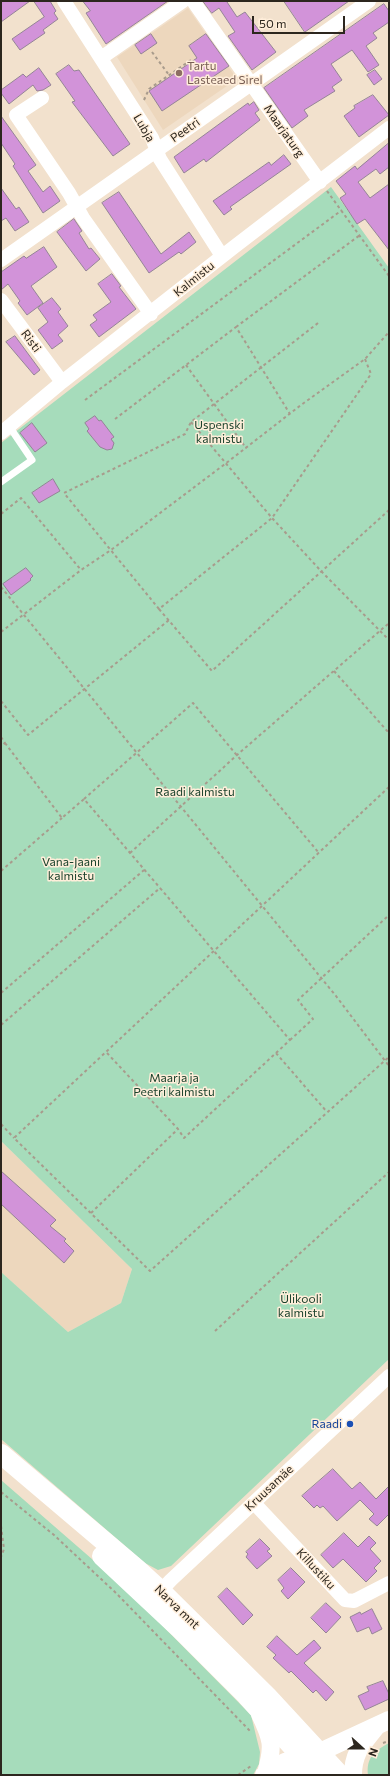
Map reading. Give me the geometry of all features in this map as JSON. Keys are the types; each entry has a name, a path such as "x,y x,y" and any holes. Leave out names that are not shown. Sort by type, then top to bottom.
{"main road":[{"name":"Narva mnt","path":"1,1454 138,1570 156,1596 308,1764 340,1775"},
{"name":"Narva mnt","path":"1,1468 82,1538 156,1596 267,1696 308,1764"}],"street":[{"name":"Lubja","path":"64,1 152,138 160,159 222,256"},
{"path":"101,58 183,1"},
{"name":"Maarjaturg","path":"194,1 320,182"},
{"name":"Peetri","path":"1,260 369,1"},
{"path":"42,98 16,115 150,314"},
{"name":"Kalmistu","path":"5,429 62,382 222,256 389,128"},
{"name":"Risti","path":"1,300 62,382"},
{"name":"Kruusamäe","path":"156,1596 389,1376"},
{"name":"Killustiku","path":"254,1503 345,1600 354,1601 389,1583"},
{"path":"256,1706 270,1734 272,1752 260,1771"},
{"path":"260,1771 285,1762 308,1764 383,1723"},
{"path":"352,1775 354,1757 383,1723"}],"lane":[{"path":"1,482 32,460 5,429"}],"path":[{"path":"152,52 169,76"},
{"path":"142,102 149,89 192,60"},
{"path":"320,182 389,276"},
{"path":"85,400 342,210"},
{"path":"115,419 236,326 360,235"},
{"path":"318,323 191,422 185,434 64,493 212,671 389,510"},
{"path":"236,326 290,414"},
{"path":"1,632 24,616 81,570 111,550 365,359 389,332"},
{"path":"159,609 272,518 371,374 365,359"},
{"path":"186,365 246,448"},
{"path":"191,422 272,518 321,571 389,640"},
{"path":"1,514 21,498 81,570"},
{"path":"1,587 135,753 262,906 321,980 336,996 389,1066"},
{"path":"1,701 28,735 169,620"},
{"path":"130,853 237,754 389,623"},
{"path":"334,671 389,733"},
{"path":"1,871 193,702 319,853"},
{"path":"1,737 62,818"},
{"path":"1,746 5,742"},
{"path":"14,1138 215,952 389,787"},
{"path":"84,799 290,1040"},
{"path":"1,993 144,870"},
{"path":"1,1025 160,888"},
{"path":"107,1052 184,1138 313,1019 298,1000 389,915"},
{"path":"276,1053 328,1112"},
{"path":"1,1124 150,1271 389,1057"},
{"path":"91,1213 178,1130"},
{"path":"215,1331 389,1172"},
{"path":"1,1492 54,1535 116,1593 253,1734"},
{"path":"1,1526 4,1549 1,1557"},
{"path":"238,1775 260,1771"}],"shaded area":[{"name":"Tartu Lasteaed Sirel","path":"188,8 237,79 163,130 117,57"},
{"path":"1,1141 132,1269 121,1303 68,1332 1,1272"}],"green space":[{"name":"Raadi kalmistu","path":"331,187 389,268 389,1359 171,1566 158,1570 145,1563 1,1439 1,1272 68,1332 121,1303 132,1269 1,1141 1,443"},
{"path":"1,1480 123,1586 251,1715 260,1752 259,1764 253,1775 1,1775"},
{"path":"389,1743 389,1775 368,1775 368,1764 372,1756 375,1752"}],"building":[{"path":"1,1 30,1 1,22"},
{"path":"34,1 50,1 56,11 54,13 58,19 43,30 45,33 20,50 12,39 44,17"},
{"path":"83,1 168,1 106,44 86,13 90,11"},
{"path":"203,1 229,1 227,2 237,17 245,12 276,52 252,70 228,36 235,32 219,8 212,13"},
{"path":"284,1 349,1 305,32"},
{"path":"384,4 389,11 389,22 373,33 377,38 366,46 379,65 368,72 352,50 331,64 342,80 332,87 335,91 304,110 308,116 292,128 264,88"},
{"path":"151,34 157,43 141,54 135,45"},
{"path":"206,34 229,66 162,111 149,91 197,58 189,46"},
{"path":"69,65 74,71 79,70 130,144 113,156 72,102 75,101 56,74"},
{"path":"39,68 51,85 43,90 37,91 33,85 9,104 1,93 1,90 23,74 26,77"},
{"path":"375,70 382,79 374,85 367,75"},
{"path":"373,95 389,115 359,137 344,116 355,108 354,106"},
{"path":"254,102 259,110 255,113 260,120 206,162 204,159 184,173 174,157 248,103 249,105"},
{"path":"1,116 36,165 28,171 43,192 50,186 60,201 43,213 13,166 15,164 1,143"},
{"path":"389,143 389,167 380,174 376,169 358,182 370,198 389,184 389,250 365,219 357,224 340,198 346,194 336,181 355,166 357,169"},
{"path":"284,155 291,164 230,207 232,209 224,215 213,201 269,162 271,165"},
{"path":"1,188 16,209 19,207 29,222 15,231 6,218 1,221"},
{"path":"119,192 161,254 189,232 196,242 181,254 179,252 149,273 102,203"},
{"path":"74,219 82,231 79,233 89,249 91,248 100,259 86,271 57,232"},
{"path":"44,247 57,267 31,286 43,303 27,315 18,303 20,301 8,284 1,290 1,272 24,256 26,258"},
{"path":"112,274 121,286 119,287 136,309 99,337 90,325 97,320 93,315 111,302 98,284"},
{"path":"52,298 61,309 58,312 68,326 58,335 63,341 52,349 38,330 48,322 38,308"},
{"path":"15,336 40,370 34,375 6,342"},
{"path":"95,416 99,421 101,420 114,437 111,439 114,443 112,449 107,450 100,447 87,431 89,429 85,423"},
{"path":"32,423 47,443 35,452 20,433"},
{"path":"53,479 60,491 39,503 32,493"},
{"path":"26,568 33,576 30,579 31,580 11,595 3,584"},
{"path":"1,1171 56,1220 50,1226 66,1239 64,1241 74,1251 64,1263 1,1204"},
{"path":"333,1469 352,1489 360,1482 376,1499 389,1486 389,1514 377,1526 369,1519 374,1514 360,1500 337,1521 323,1506 320,1508 317,1505 314,1508 302,1496"},
{"path":"344,1533 358,1547 369,1536 376,1543 370,1549 381,1561 374,1568 377,1571 366,1582 343,1559 333,1568 321,1555"},
{"path":"260,1539 270,1549 267,1551 272,1556 257,1569 246,1557 248,1554 246,1552"},
{"path":"291,1568 305,1582 288,1599 281,1591 284,1588 278,1580"},
{"path":"227,1588 253,1615 243,1625 218,1597"},
{"path":"326,1603 341,1617 326,1633 311,1618"},
{"path":"372,1609 382,1629 372,1634 369,1627 357,1632 350,1617 360,1612 361,1614"},
{"path":"277,1636 297,1655 314,1640 321,1648 304,1663 334,1692 326,1701 316,1690 313,1693 291,1671 289,1673 273,1658 276,1655 267,1647"},
{"path":"383,1681 389,1694 389,1699 365,1710 358,1696 369,1691 367,1687"}],"place":[{"name":"Tartu Lasteaed Sirel","path":"179,73"},
{"name":"Raadi","path":"350,1424"}],"park label":[{"name":"Uspenski kalmistu","path":"219,432"},
{"name":"Vana-Jaani kalmistu","path":"71,869"},
{"name":"Maarja ja Peetri kalmistu","path":"174,1085"},
{"name":"Ülikooli kalmistu","path":"301,1306"}]}
